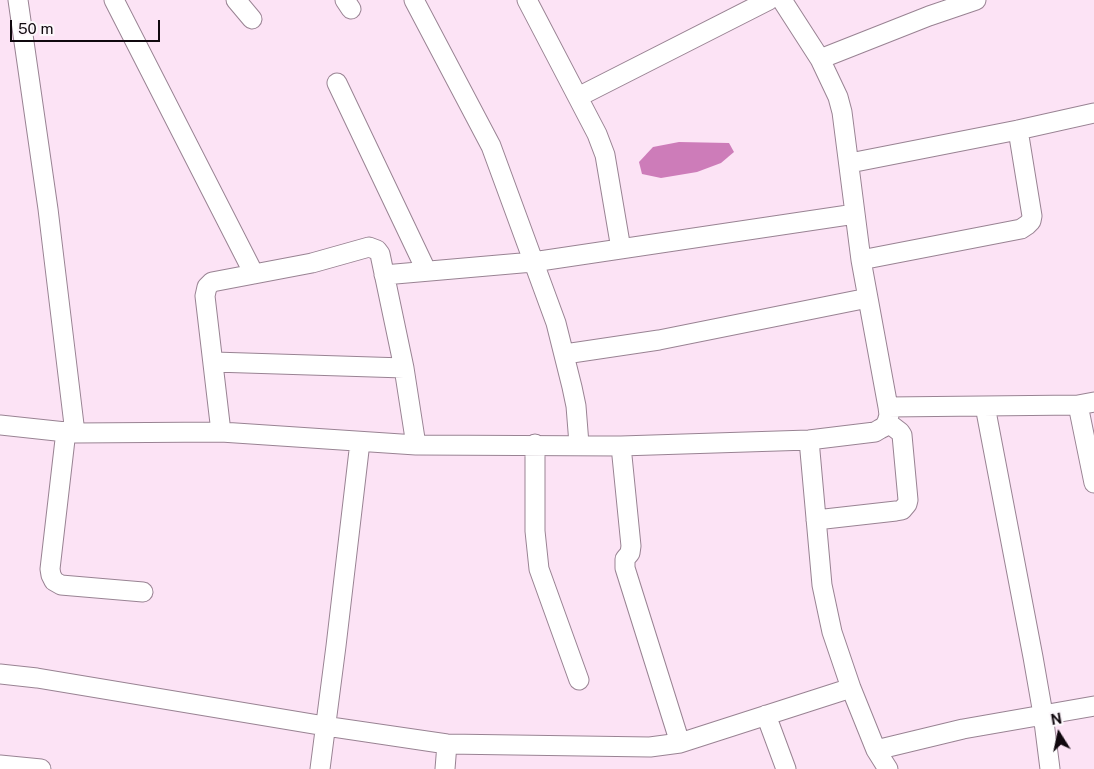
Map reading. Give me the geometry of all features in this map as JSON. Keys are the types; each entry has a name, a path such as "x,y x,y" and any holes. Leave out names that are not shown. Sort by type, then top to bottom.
{"street":[{"path":"18,0 48,209 70,432 50,569 51,576 54,581 61,584 143,592"},
{"path":"114,0 254,274"},
{"path":"236,0 252,19"},
{"path":"414,0 491,146 556,324 565,354 576,406 579,444"},
{"path":"578,96 770,0"},
{"path":"0,425 70,432 220,432 416,445 579,444 621,446 809,440 875,432 884,427 887,414 861,260 850,163 838,97 820,59 782,0"},
{"path":"820,59 974,0"},
{"path":"535,3 597,134 605,156 621,249"},
{"path":"337,83 426,270"},
{"path":"850,163 1094,113"},
{"path":"861,260 1021,229 1027,225 1031,221 1032,216 1018,130"},
{"path":"384,274 533,262 855,214"},
{"path":"220,432 214,362 205,296 207,287 212,282 312,263 369,247 377,250 384,274 404,368 416,445"},
{"path":"565,354 659,340 868,298"},
{"path":"214,362 404,368"},
{"path":"887,414 985,406 1086,404 1094,483"},
{"path":"985,406 1043,714 1050,769"},
{"path":"816,520 902,510 908,500 902,435 887,414"},
{"path":"809,440 822,585 826,608 851,688 876,750 888,769"},
{"path":"320,769 360,442"},
{"path":"535,444 535,531 539,569 580,680"},
{"path":"621,446 631,549 625,559 625,568 680,743"},
{"path":"0,674 37,678 325,726 447,744 650,747 680,743 851,688"},
{"path":"876,750 962,729 1094,706"},
{"path":"766,715 786,769"},
{"path":"445,769 447,744"},
{"path":"0,765 41,769"}],"shaded area":[{"path":"679,142 729,143 734,152 721,163 697,172 661,178 642,174 639,162 653,147"}]}
